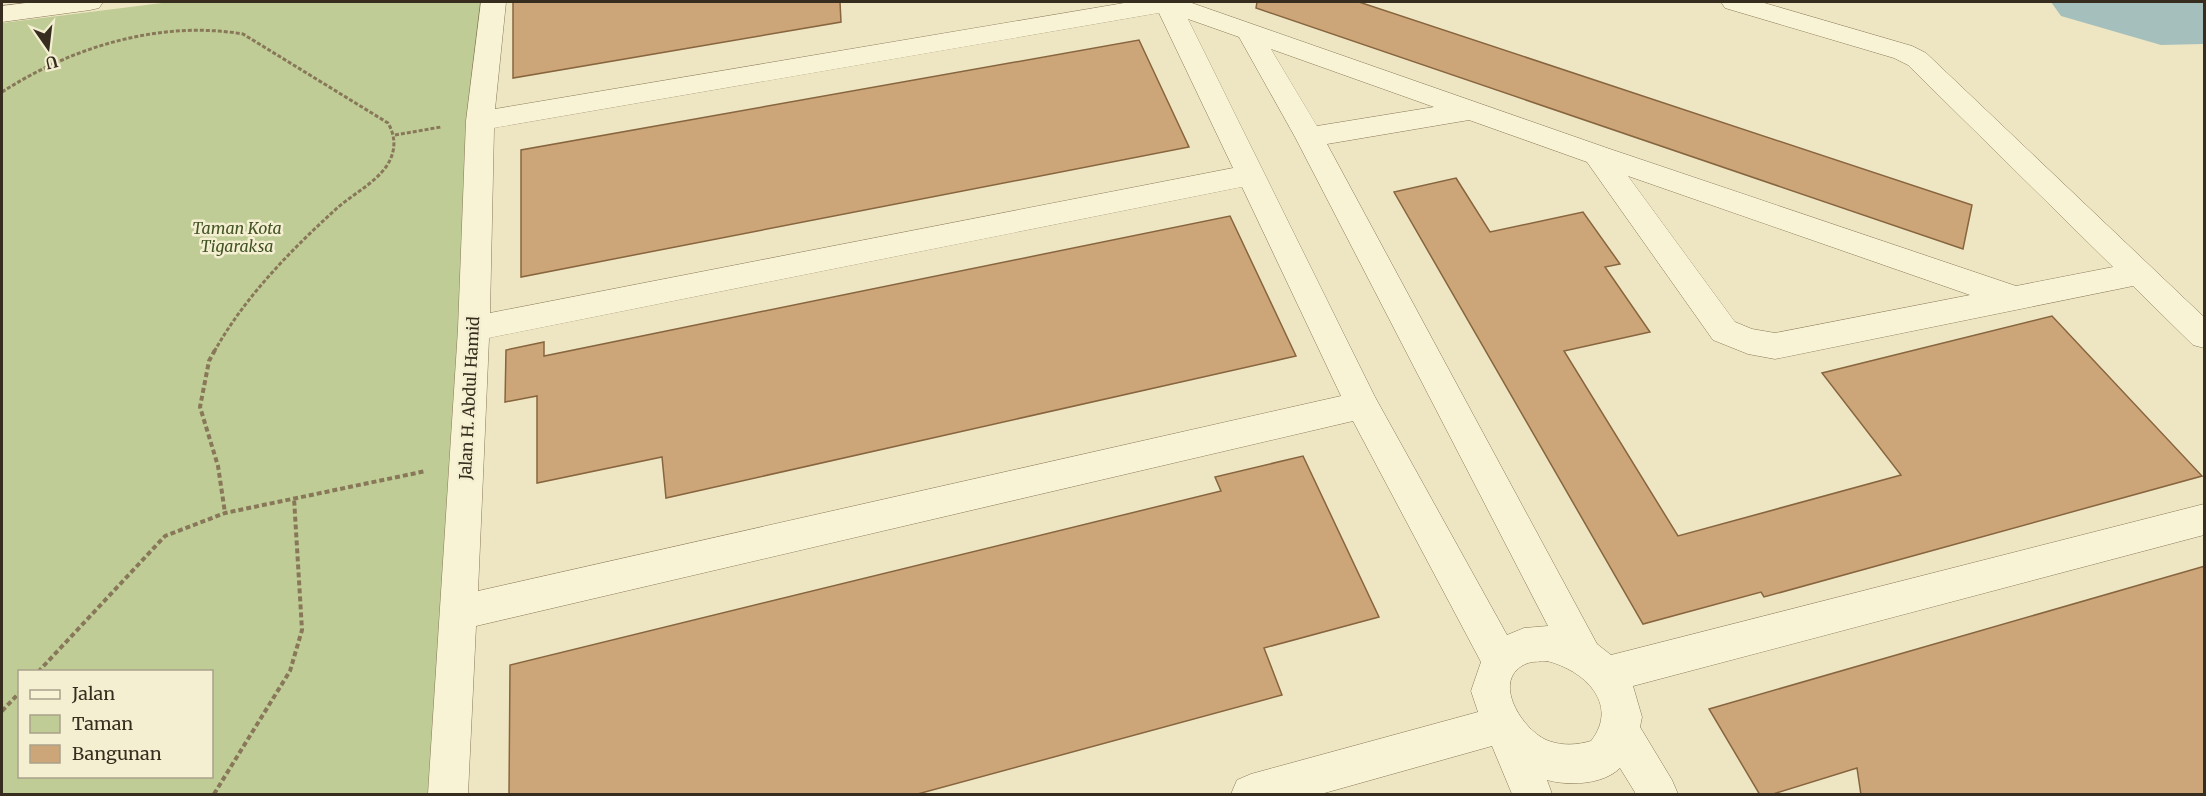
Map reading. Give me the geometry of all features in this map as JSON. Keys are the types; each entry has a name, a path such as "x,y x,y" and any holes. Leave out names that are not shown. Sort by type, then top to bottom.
{"street":[{"path":"2,14 90,2"},
{"name":"Jalan H. Abdul Hamid","path":"448,795 474,328 480,121 493,2"},
{"path":"480,121 1168,2 1597,155 2012,297"},
{"path":"1168,2 1362,405 1502,661"},
{"path":"1734,2 1903,52 1917,59 2205,336"},
{"path":"1248,31 1309,137 1594,664 1621,703 1621,732 1658,795"},
{"path":"1309,137 1472,111"},
{"path":"1597,155 1724,331 1748,341 1775,346 2141,273"},
{"path":"474,328 1251,175"},
{"path":"457,613 1362,405"},
{"path":"1532,795 1503,729 1490,690 1502,661 1523,646 1552,643 1594,664 2205,520"},
{"path":"1503,729 1535,758 1572,766 1603,757 1621,732"},
{"path":"1251,795 1503,729"}],"path":[{"path":"2,92 48,66 96,48 156,34 216,29 243,34 388,123 395,135 393,152 382,172 335,210 255,292 227,329 209,361 200,407 219,466 225,513"},
{"path":"395,135 480,121"},
{"path":"40,670 165,536 225,513 465,463"},
{"path":"214,795 290,671 302,630 294,498"},
{"path":"2,711 18,694"}],"green space":[{"name":"Taman Kota Tigaraksa","path":"170,2 483,2 446,794 2,794 2,23"}],"building":[{"path":"513,2 840,2 841,22 513,78"},
{"path":"1257,2 1359,2 1972,205 1963,249 1256,8"},
{"path":"1139,40 1189,147 521,277 521,150"},
{"path":"1456,178 1490,232 1583,212 1620,264 1605,267 1650,332 1564,351 1678,536 1901,475 1822,373 2052,316 2202,476 1764,597 1761,592 1643,624 1394,192"},
{"path":"1230,216 1296,356 666,498 662,457 537,483 537,396 505,402 506,350 544,342 544,356"},
{"path":"1303,456 1379,617 1264,648 1282,695 914,795 509,795 510,665 1221,491 1215,477"},
{"path":"2205,566 2205,795 1861,795 1857,768 1770,795 1760,795 1709,709"}],"waterway":[{"path":"2083,2 2161,24 2204,23"}]}
